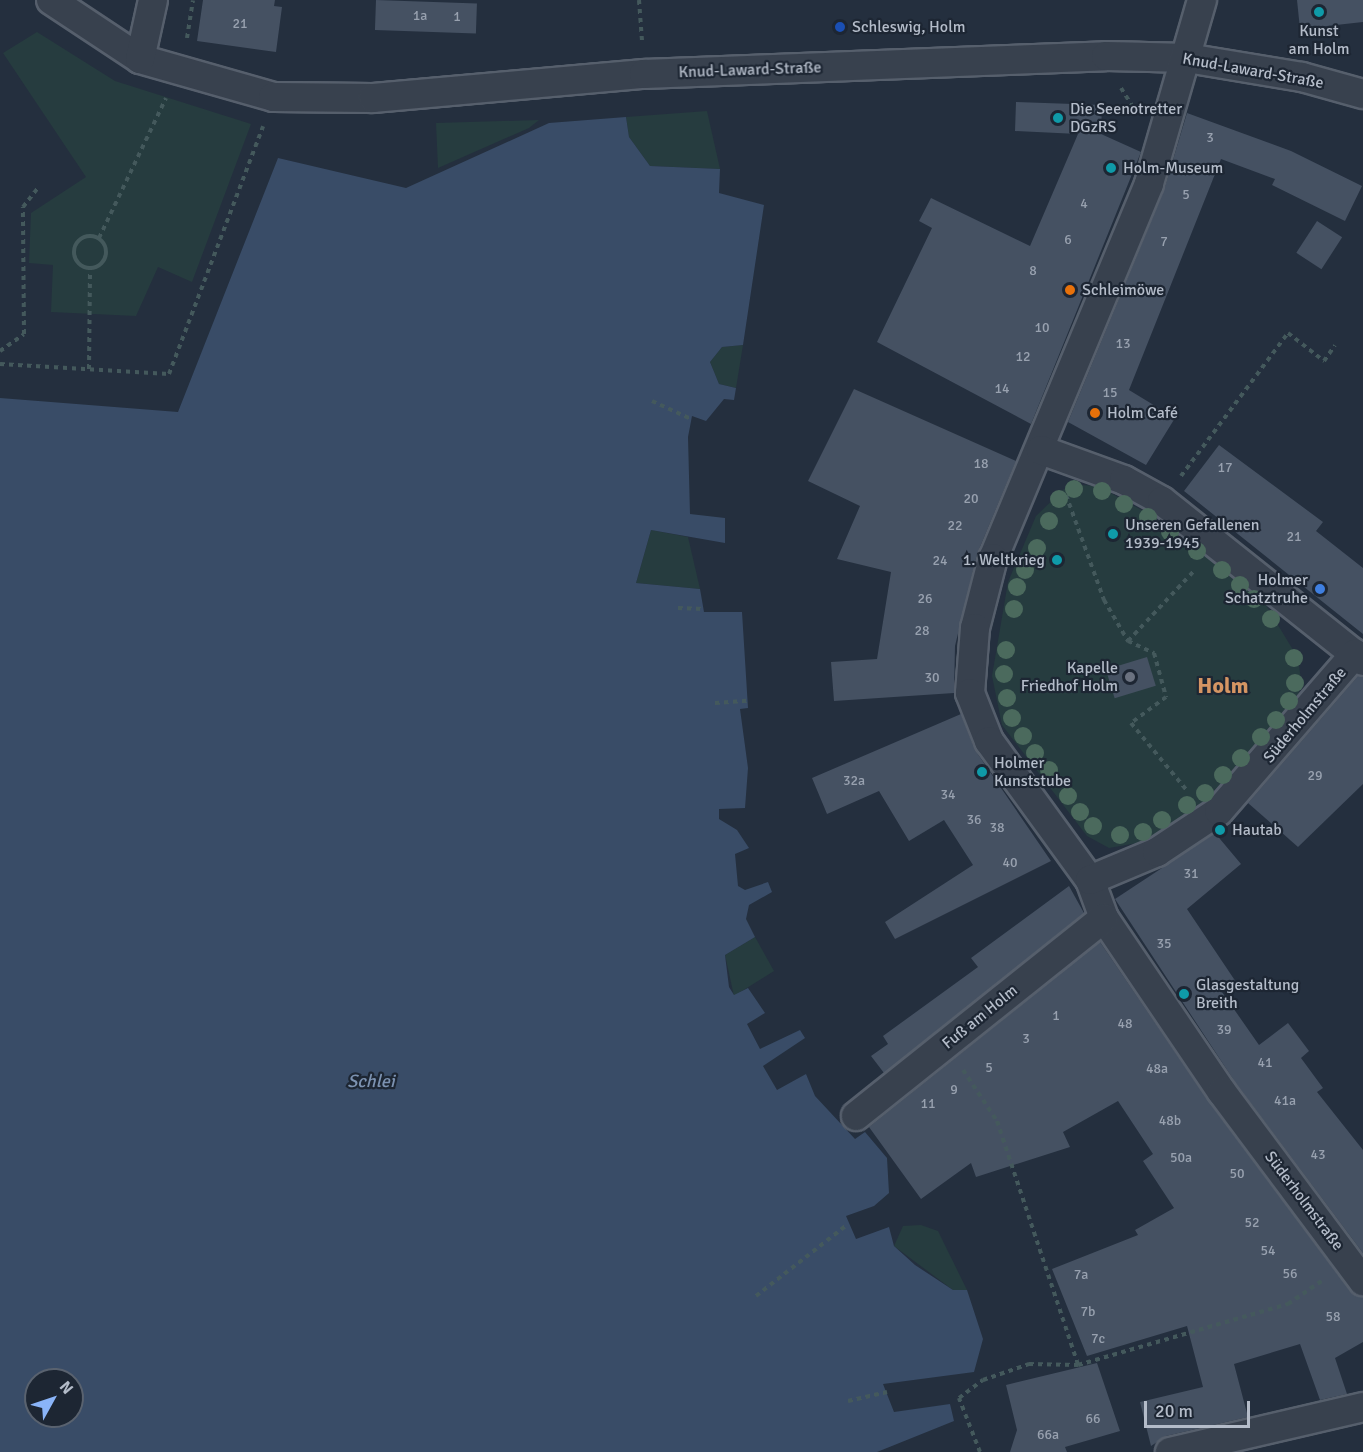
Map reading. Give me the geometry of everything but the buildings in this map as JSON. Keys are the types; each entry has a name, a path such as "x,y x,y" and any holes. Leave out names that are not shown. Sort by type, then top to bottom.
{"street":[{"name":"Knud-Laward-Straße","path":"51,0 140,59 178,73 273,97 373,98 644,74 1106,56 1186,58 1302,77 1363,94"},
{"path":"140,59 153,0"},
{"name":"Süderholmstraße","path":"1202,0 1149,184 1041,450 993,558 975,628 970,693 989,741 1090,880 1104,918 1222,1092 1356,1271"},
{"name":"Süderholmstraße","path":"1041,450 1124,480 1162,501 1359,658 1265,763 1209,818 1157,852 1090,880"},
{"name":"Fuß am Holm","path":"856,1116 1104,918"},
{"path":"1170,1452 1363,1407"}],"path":[{"path":"90,268 104,260 99,238 178,73 193,0"},
{"path":"639,0 644,74"},
{"path":"1106,56 1132,110 1164,131"},
{"path":"0,364 169,374 273,97"},
{"path":"0,351 24,334 22,207 38,189"},
{"path":"90,268 77,260 76,244 90,236 99,238"},
{"path":"89,369 90,268"},
{"path":"1162,501 1288,333 1324,361 1335,345"},
{"path":"652,401 691,419"},
{"path":"1041,450 1064,489 1104,600 1128,641 1154,653 1166,698 1131,723 1209,818"},
{"path":"1128,641 1197,567"},
{"path":"678,608 704,609"},
{"path":"715,703 747,701"},
{"path":"946,1044 998,1121 1078,1365"},
{"path":"756,1296 847,1225"},
{"path":"980,1452 959,1398 983,1380 1029,1364 1078,1365 1288,1304 1356,1271"},
{"path":"848,1401 887,1392"}],"green space":[{"path":"37,32 115,81 251,124 192,282 158,267 136,316 51,312 53,265 29,263 31,213 86,177 3,53"},
{"path":"707,111 720,169 650,166 629,137 626,117"},
{"path":"539,120 529,128 438,168 436,123"},
{"path":"743,345 736,388 719,384 710,362 722,347"},
{"path":"1081,485 1098,486 1145,512 1193,543 1264,602 1298,658 1301,680 1298,699 1258,748 1199,805 1143,842 1109,848 1087,836 1002,725 992,676 1008,582 1036,516 1064,489"},
{"path":"651,530 688,537 700,589 636,583"},
{"path":"755,937 774,971 734,996 725,955"},
{"path":"921,1225 938,1231 967,1290 953,1290 894,1246 903,1226"}],"water":[{"name":"Schlei","path":"626,117 629,137 650,166 720,169 719,193 764,205 743,345 722,347 710,362 719,384 736,388 734,400 724,399 706,421 692,416 688,437 690,514 725,518 725,543 651,530 636,583 700,589 704,612 742,612 748,708 740,709 748,768 745,808 719,809 719,819 737,830 749,848 735,854 738,886 745,890 768,882 772,892 749,905 746,919 755,937 725,955 729,987 734,995 748,988 765,1013 747,1024 760,1049 800,1030 805,1038 763,1066 777,1090 806,1074 815,1096 855,1139 865,1132 887,1158 889,1193 874,1206 846,1216 856,1239 889,1227 894,1246 915,1265 953,1290 967,1290 983,1339 974,1372 883,1384 894,1412 950,1404 954,1421 877,1452 0,1452 0,398 178,412 278,158 406,188 549,123"}],"place":[{"name":"Kunst am Holm","path":"1319,12"},
{"name":"Schleswig, Holm","path":"840,27"},
{"name":"Die Seenotretter DGzRS","path":"1058,118"},
{"name":"Holm-Museum","path":"1111,168"},
{"name":"Schleimöwe","path":"1070,290"},
{"name":"Holm Café","path":"1095,413"},
{"name":"Unseren Gefallenen 1939-1945","path":"1113,534"},
{"name":"1. Weltkrieg","path":"1057,560"},
{"name":"Holmer Schatztruhe","path":"1320,589"},
{"name":"Kapelle Friedhof Holm","path":"1130,677"},
{"name":"Holmer Kunststube","path":"982,772"},
{"name":"Hautab","path":"1220,830"},
{"name":"Glasgestaltung Breith","path":"1184,994"}],"district":[{"name":"Holm","path":"1223,686"}]}
